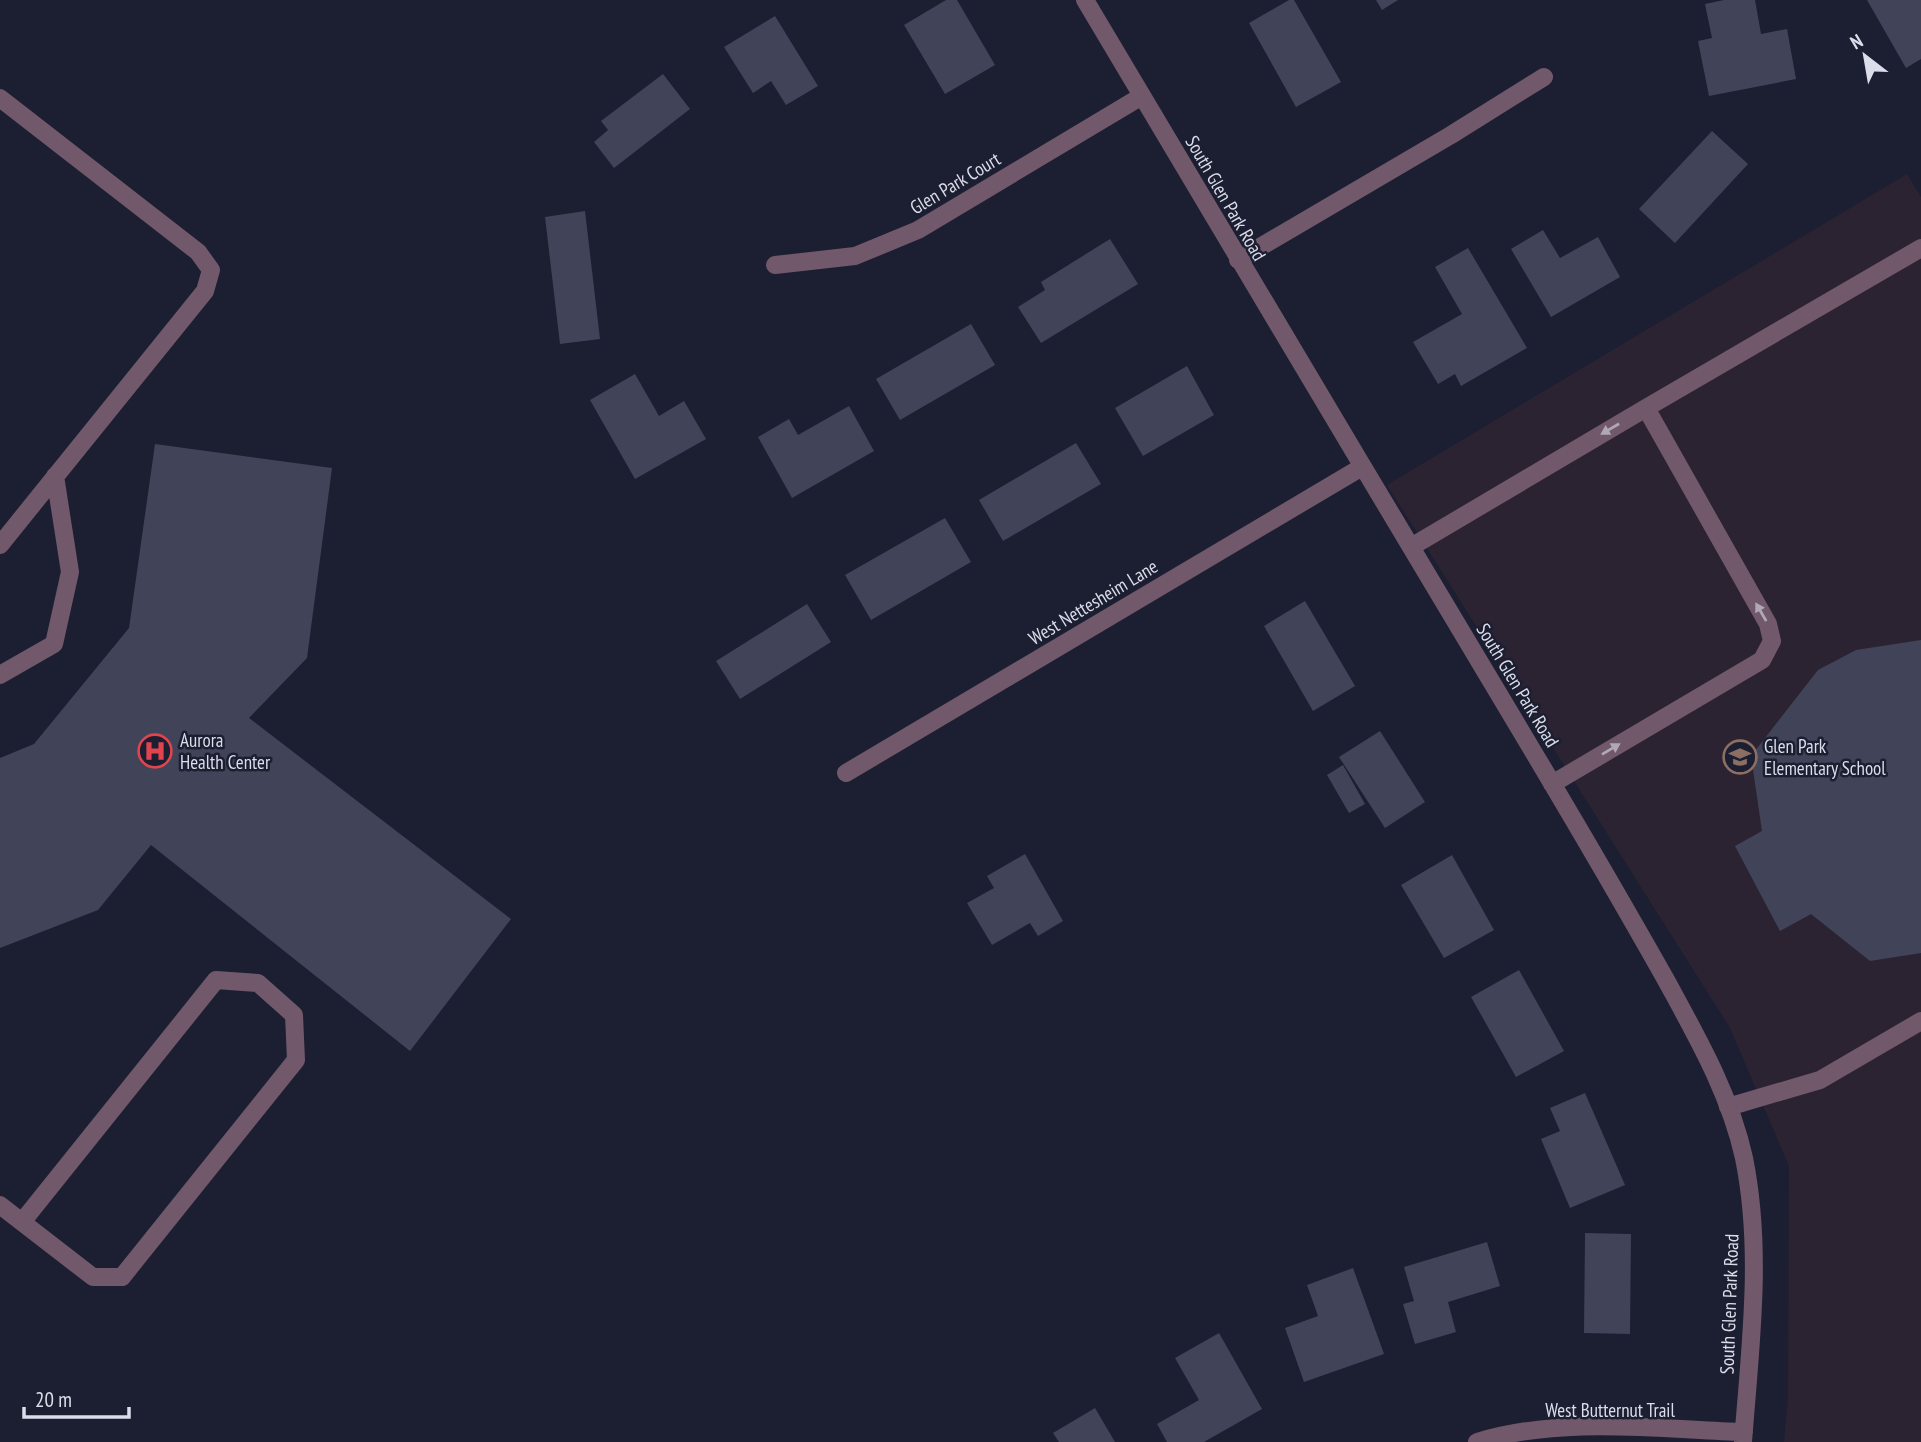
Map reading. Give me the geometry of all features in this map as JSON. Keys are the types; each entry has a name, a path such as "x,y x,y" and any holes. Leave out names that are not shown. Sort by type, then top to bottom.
{"street":[{"name":"South Glen Park Road","path":"1085,0 1552,784 1708,1058 1728,1107 1743,1156 1752,1208 1755,1254 1753,1316 1744,1437"},
{"path":"1238,260 1544,77"},
{"name":"Glen Park Court","path":"775,265 855,256 918,230 1142,96"},
{"path":"0,98 198,252 211,270 205,291 0,545"},
{"path":"1411,547 1921,248"},
{"path":"1552,784 1762,660 1772,641 1768,624 1646,408"},
{"name":"West Nettesheim Lane","path":"846,773 1362,467"},
{"path":"0,675 54,644 70,572 55,476"},
{"path":"0,1205 93,1277 122,1277 296,1059 294,1016 258,983 216,980 22,1222"},
{"path":"1728,1107 1820,1080 1921,1021"},
{"name":"West Butternut Trail","path":"1477,1442 1546,1429 1591,1427 1744,1437"}],"shaded area":[{"name":"Glen Park Elementary School","path":"1907,174 1921,197 1921,1442 1784,1442 1788,1398 1789,1166 1730,1028 1387,485"}],"building":[{"path":"946,0 957,0 995,65 945,94 904,25"},
{"path":"1289,0 1294,0 1341,82 1296,107 1249,23"},
{"path":"1376,0 1398,0 1382,10"},
{"path":"1724,0 1755,0 1761,34 1787,29 1796,79 1709,96 1698,41 1712,38 1705,4"},
{"path":"1867,0 1921,0 1921,59 1906,68"},
{"path":"775,16 818,86 786,105 771,81 753,93 724,47"},
{"path":"663,74 690,109 614,168 594,142 608,130 601,121"},
{"path":"1712,131 1748,164 1675,243 1639,209"},
{"path":"585,211 600,339 560,344 545,217"},
{"path":"1543,230 1560,258 1598,237 1620,277 1551,317 1511,249"},
{"path":"1110,239 1138,284 1041,343 1018,307 1045,290 1041,282"},
{"path":"1468,248 1527,348 1461,386 1455,374 1438,384 1413,342 1462,314 1435,267"},
{"path":"971,324 995,365 900,420 876,379"},
{"path":"1187,366 1214,415 1143,456 1115,408"},
{"path":"635,374 659,416 684,401 706,439 635,479 590,400"},
{"path":"849,406 874,451 792,498 758,437 789,419 798,435"},
{"path":"1076,443 1101,484 1003,541 979,500"},
{"name":"Aurora Health Center","path":"155,444 332,468 307,658 249,718 511,919 410,1051 151,845 98,910 0,948 0,758 34,744 129,628"},
{"path":"945,518 971,562 871,620 845,575"},
{"path":"1305,601 1355,686 1313,711 1264,626"},
{"path":"807,604 831,642 740,699 716,661"},
{"path":"1921,640 1921,953 1870,961 1811,914 1780,931 1735,846 1762,831 1751,756 1818,670 1856,650"},
{"path":"1380,731 1425,802 1385,828 1339,757"},
{"path":"1343,765 1365,804 1349,813 1327,775"},
{"path":"1025,854 1063,921 1038,936 1030,923 992,945 967,903 994,888 987,876"},
{"path":"1452,855 1494,930 1444,958 1401,885"},
{"path":"1519,970 1564,1051 1516,1077 1471,997"},
{"path":"1585,1093 1625,1185 1570,1208 1541,1139 1560,1131 1550,1108"},
{"path":"1585,1233 1631,1234 1630,1334 1584,1333"},
{"path":"1487,1242 1500,1286 1448,1302 1456,1332 1415,1344 1403,1304 1414,1301 1404,1267"},
{"path":"1353,1268 1384,1354 1304,1382 1285,1328 1318,1316 1307,1285"},
{"path":"1219,1333 1262,1409 1204,1442 1167,1442 1157,1424 1199,1400 1175,1358"},
{"path":"1095,1408 1115,1442 1059,1442 1053,1433"}],"place":[{"name":"Aurora Health Center","path":"155,751"},
{"name":"Glen Park Elementary School","path":"1740,757"}]}
